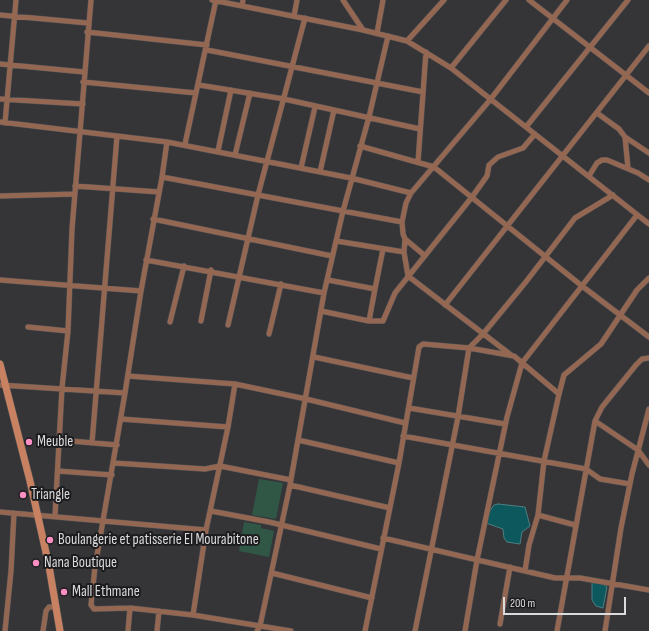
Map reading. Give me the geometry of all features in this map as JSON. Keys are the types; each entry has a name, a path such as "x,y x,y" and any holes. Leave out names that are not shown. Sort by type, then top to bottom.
{"street":[{"path":"16,0 7,99 3,123 185,144 351,178 411,193"},
{"path":"55,516 62,388 68,331 75,186 81,131 83,82 90,0"},
{"path":"185,144 207,48 215,0 363,30 407,41 451,68 649,224"},
{"path":"242,6 243,0"},
{"path":"294,16 297,0"},
{"path":"344,0 363,30"},
{"path":"377,33 382,0"},
{"path":"407,41 444,0"},
{"path":"451,68 506,0"},
{"path":"529,0 590,49 649,93"},
{"path":"559,394 512,355 408,276 404,252 405,239 402,222 406,203 411,193 490,100 567,0"},
{"path":"526,127 628,0"},
{"path":"0,15 88,23"},
{"path":"228,325 258,195 305,18"},
{"path":"87,32 207,48 292,67 423,92"},
{"path":"257,631 260,626 291,482 324,293 332,256 351,178 369,117 388,36"},
{"path":"445,305 564,156 649,46"},
{"path":"418,162 426,52"},
{"path":"0,64 84,72"},
{"path":"83,82 196,93"},
{"path":"199,85 284,99 420,129"},
{"path":"218,151 231,90"},
{"path":"235,154 250,93"},
{"path":"0,99 83,104"},
{"path":"301,168 315,107"},
{"path":"320,172 334,110"},
{"path":"597,113 619,129 625,137 649,153"},
{"path":"322,311 368,322 383,321 386,318 393,297 424,255 472,197 487,176 490,165 498,157 523,148 535,134"},
{"path":"92,443 117,136"},
{"path":"625,137 628,168"},
{"path":"167,142 162,177 146,260 112,475 103,520 91,605 94,609 130,608 159,611 291,631"},
{"path":"360,146 434,167 582,286 649,337"},
{"path":"589,176 602,160 607,160 628,168 649,180"},
{"path":"162,177 402,222"},
{"path":"75,186 113,187 159,192"},
{"path":"0,196 75,194"},
{"path":"416,631 430,549 458,417 469,348 483,334 575,218 613,195"},
{"path":"465,631 477,560 505,424 514,386 522,363 637,215"},
{"path":"153,219 332,256"},
{"path":"405,239 424,255"},
{"path":"336,241 404,252"},
{"path":"368,322 383,248"},
{"path":"146,260 211,270 324,293"},
{"path":"170,322 184,266"},
{"path":"201,320 211,270"},
{"path":"525,571 529,545 538,515 544,461 564,375 601,344 637,290 649,278"},
{"path":"0,280 141,291"},
{"path":"328,280 375,289"},
{"path":"269,334 281,284"},
{"path":"28,327 68,331"},
{"path":"365,631 399,463 419,347 421,344 469,348 512,355"},
{"path":"314,357 413,378"},
{"path":"557,631 595,421 602,407 636,365 642,359 649,358"},
{"path":"0,364 3,385 49,566 60,631"},
{"path":"128,376 235,384 306,399 405,423"},
{"path":"193,615 206,530 228,428 235,384"},
{"path":"3,385 62,388 125,394"},
{"path":"409,408 505,424"},
{"path":"605,631 630,484 638,450 647,426 649,409"},
{"path":"121,419 228,428"},
{"path":"595,421 638,450 649,465"},
{"path":"403,436 586,469 600,479 630,484"},
{"path":"60,440 117,445"},
{"path":"298,440 399,463"},
{"path":"114,463 205,469 220,466 291,482 390,508"},
{"path":"58,471 112,475"},
{"path":"211,510 381,548"},
{"path":"0,512 206,530"},
{"path":"5,631 11,571 14,513"},
{"path":"538,515 575,525"},
{"path":"383,538 555,578 567,577 649,590"},
{"path":"500,624 510,567"},
{"path":"272,573 372,598"},
{"path":"43,631 46,611 49,608 56,607"},
{"path":"128,631 130,608"},
{"path":"157,631 159,611"}],"green space":[{"path":"259,479 283,483 276,519 252,515"},
{"path":"244,522 261,525 261,528 274,531 269,557 239,551"}],"water":[{"path":"498,504 525,507 530,526 522,532 520,544 507,542 504,538 503,529 486,523 488,514 494,505"},
{"path":"592,582 603,584 607,587 603,608 596,606 592,600"}],"place":[{"name":"Meuble","path":"29,442"},
{"name":"Triangle","path":"23,495"},
{"name":"Boulangerie et patisserie El Mourabitone","path":"50,540"},
{"name":"Nana Boutique","path":"36,563"},
{"name":"Mall Ethmane","path":"64,592"}]}
